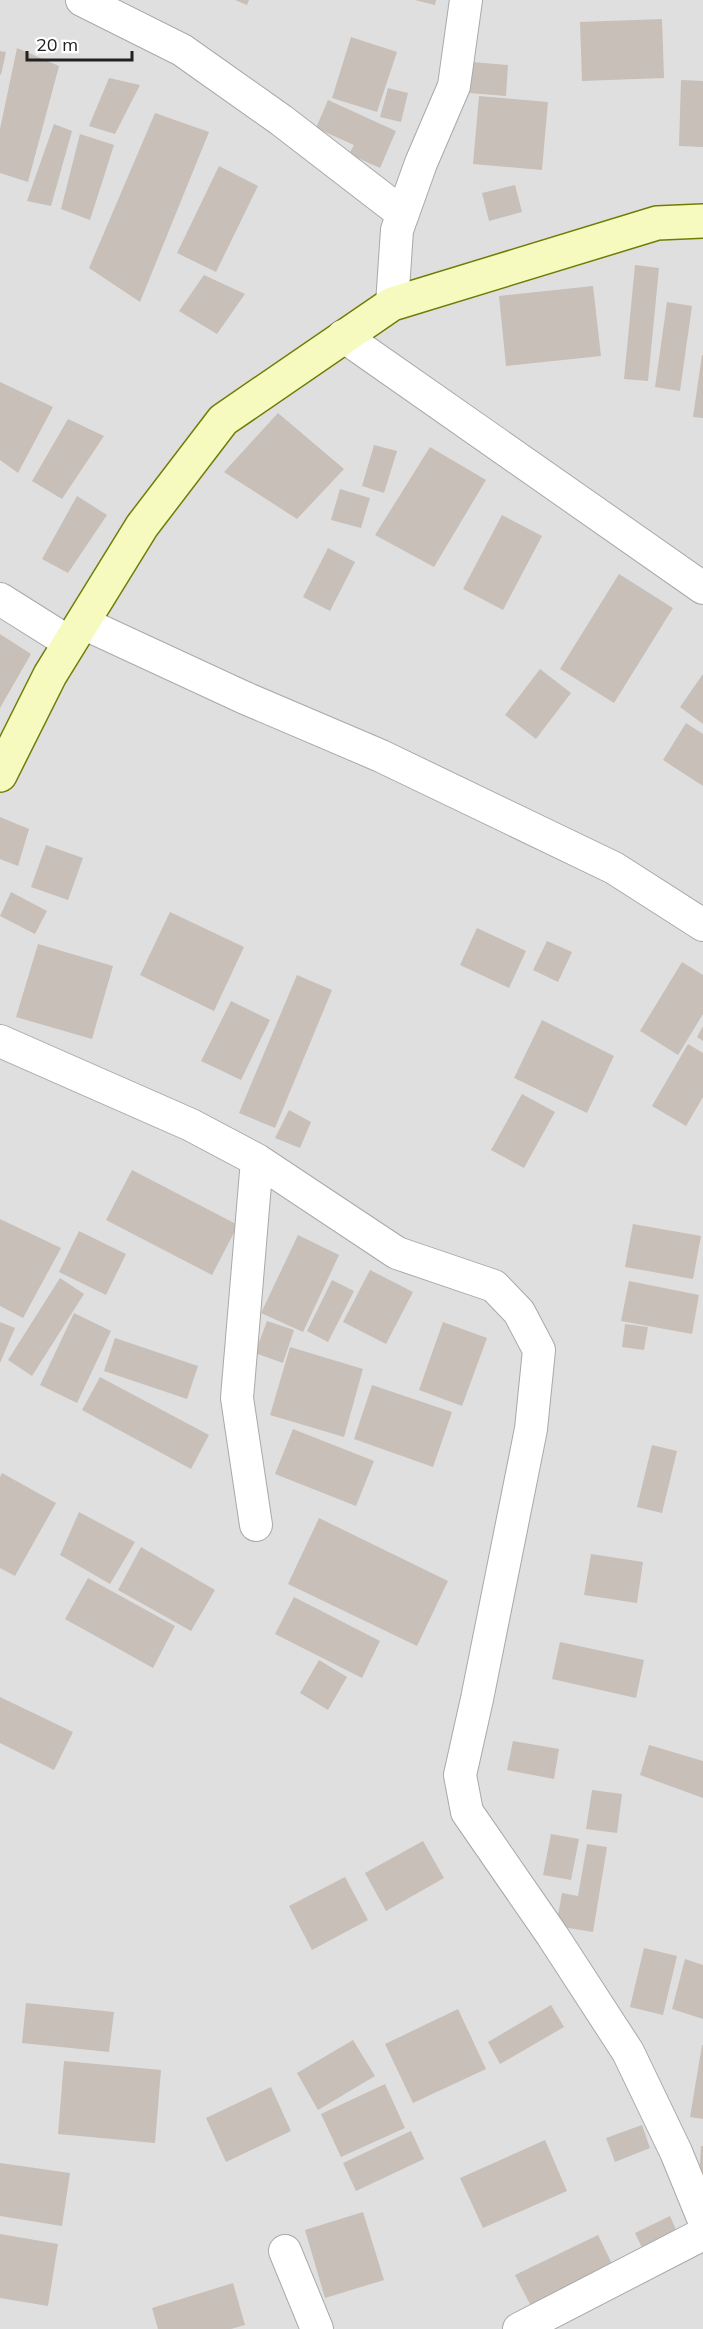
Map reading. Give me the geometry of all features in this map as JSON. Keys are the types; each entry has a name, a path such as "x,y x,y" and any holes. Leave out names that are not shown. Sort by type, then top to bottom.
{"street":[{"path":"82,0 182,50 280,120 403,214"},
{"path":"392,304 396,230 421,163 454,86 466,0"},
{"path":"0,775 50,675 142,526 223,420 392,304 657,223 703,221"},
{"path":"343,336 703,588"},
{"path":"0,599 77,633 245,698 381,756 614,868 703,925"},
{"path":"0,1041 191,1125 257,1160 397,1253 494,1286 519,1312 538,1350 531,1429 460,1774 463,1793 467,1812 552,1935 628,2052 676,2152 703,2218"},
{"path":"256,1525 237,1398 257,1160"},
{"path":"519,2329 703,2234"},
{"path":"285,2251 317,2329"}],"shaded area":[{"path":"0,0 703,0 703,2329 0,2329"}],"building":[{"path":"235,0 249,0 247,5"},
{"path":"415,0 436,0 435,5"},
{"path":"662,19 664,78 582,81 580,22"},
{"path":"351,37 397,52 377,112 332,98"},
{"path":"17,48 59,66 28,182 0,173 0,129"},
{"path":"0,51 6,52 1,75 0,74"},
{"path":"471,62 508,65 506,96 469,93"},
{"path":"109,78 140,85 115,134 89,126"},
{"path":"681,80 703,81 703,147 679,146"},
{"path":"388,88 408,93 401,122 380,117"},
{"path":"479,96 548,102 542,170 473,164"},
{"path":"328,100 396,131 380,168 349,154 354,145 316,128"},
{"path":"155,113 209,132 140,302 89,268"},
{"path":"54,124 72,131 51,206 27,201"},
{"path":"80,134 114,145 90,220 61,209"},
{"path":"219,166 258,186 216,272 177,253"},
{"path":"515,185 522,212 489,221 482,193"},
{"path":"635,265 659,268 648,381 624,379"},
{"path":"204,275 245,294 217,334 179,311"},
{"path":"593,286 601,356 506,366 499,296"},
{"path":"667,302 692,306 680,391 655,387"},
{"path":"703,355 703,418 693,417"},
{"path":"0,382 53,407 18,473 0,460"},
{"path":"278,413 344,469 297,519 224,472"},
{"path":"68,419 104,436 62,499 32,481"},
{"path":"374,445 397,451 384,493 362,486"},
{"path":"430,447 486,480 434,567 375,535"},
{"path":"340,489 370,498 361,528 331,520"},
{"path":"77,496 107,515 68,573 42,559"},
{"path":"502,515 542,536 503,610 463,589"},
{"path":"328,548 355,562 330,611 303,597"},
{"path":"619,574 673,608 614,703 560,669"},
{"path":"0,634 31,654 0,708"},
{"path":"540,669 571,693 536,739 505,715"},
{"path":"703,674 703,724 680,707"},
{"path":"686,723 703,734 703,786 663,760"},
{"path":"0,817 29,829 18,866 0,859"},
{"path":"46,845 83,858 68,900 31,887"},
{"path":"11,892 47,911 35,934 0,916"},
{"path":"170,912 244,947 214,1011 140,975"},
{"path":"477,928 526,951 509,988 460,965"},
{"path":"547,941 572,952 558,982 533,970"},
{"path":"38,944 113,966 92,1039 16,1017"},
{"path":"682,962 703,975 703,1014 678,1055 640,1031"},
{"path":"297,975 332,990 275,1128 239,1113"},
{"path":"231,1001 270,1020 241,1080 201,1061"},
{"path":"542,1020 614,1056 587,1113 514,1078"},
{"path":"703,1026 703,1041 697,1037"},
{"path":"688,1044 703,1053 703,1097 686,1126 652,1106"},
{"path":"522,1094 555,1112 524,1168 491,1150"},
{"path":"289,1110 311,1122 300,1148 275,1138"},
{"path":"132,1170 238,1225 212,1275 106,1220"},
{"path":"0,1219 61,1248 23,1318 0,1306"},
{"path":"633,1224 701,1236 693,1279 625,1267"},
{"path":"79,1231 126,1254 106,1295 59,1272"},
{"path":"298,1235 339,1255 303,1332 261,1313"},
{"path":"370,1270 413,1292 386,1344 343,1322"},
{"path":"60,1278 84,1294 32,1376 8,1360"},
{"path":"332,1280 354,1291 328,1342 307,1331"},
{"path":"629,1281 699,1295 692,1334 621,1321"},
{"path":"74,1313 111,1331 77,1403 40,1385"},
{"path":"267,1321 294,1330 283,1363 255,1353"},
{"path":"0,1322 15,1328 0,1363"},
{"path":"443,1322 487,1338 462,1406 419,1390"},
{"path":"625,1324 648,1327 644,1350 622,1347"},
{"path":"115,1338 198,1366 187,1399 104,1371"},
{"path":"290,1347 363,1369 344,1437 270,1415"},
{"path":"100,1377 209,1435 191,1469 82,1410"},
{"path":"372,1385 452,1412 433,1467 354,1439"},
{"path":"293,1429 374,1461 356,1506 275,1474"},
{"path":"652,1445 677,1451 662,1513 637,1507"},
{"path":"2,1473 56,1503 15,1576 0,1568 0,1477"},
{"path":"79,1512 135,1542 110,1584 60,1555"},
{"path":"319,1518 448,1581 417,1646 288,1584"},
{"path":"141,1547 215,1590 191,1631 118,1590"},
{"path":"591,1554 643,1562 637,1603 584,1595"},
{"path":"88,1578 175,1626 153,1668 65,1619"},
{"path":"294,1597 380,1641 362,1678 275,1634"},
{"path":"560,1642 644,1660 636,1698 552,1679"},
{"path":"319,1660 347,1677 328,1710 300,1693"},
{"path":"0,1697 73,1732 54,1770 0,1743"},
{"path":"513,1741 559,1749 554,1779 507,1770"},
{"path":"649,1745 703,1761 703,1798 640,1775"},
{"path":"592,1790 622,1794 617,1833 586,1829"},
{"path":"551,1834 579,1839 571,1880 543,1875"},
{"path":"423,1841 444,1878 386,1911 365,1873"},
{"path":"587,1844 607,1847 593,1932 556,1926 562,1893 578,1896"},
{"path":"345,1877 368,1920 312,1950 289,1906"},
{"path":"644,1948 677,1956 663,2015 630,2007"},
{"path":"685,1959 703,1965 703,2019 672,2009"},
{"path":"26,2003 114,2012 109,2052 22,2043"},
{"path":"551,2005 564,2027 500,2064 488,2042"},
{"path":"458,2009 486,2069 413,2103 385,2044"},
{"path":"353,2040 375,2076 318,2110 297,2073"},
{"path":"703,2045 703,2119 690,2117"},
{"path":"64,2061 161,2070 155,2143 58,2134"},
{"path":"385,2084 405,2128 341,2157 321,2114"},
{"path":"271,2087 291,2131 226,2162 206,2118"},
{"path":"642,2125 650,2148 615,2162 606,2138"},
{"path":"411,2131 424,2159 356,2191 343,2163"},
{"path":"545,2140 567,2191 483,2228 460,2178"},
{"path":"701,2146 703,2146 703,2181 699,2181"},
{"path":"0,2163 70,2173 62,2226 0,2216"},
{"path":"363,2212 384,2280 325,2298 305,2230"},
{"path":"670,2216 681,2241 647,2258 635,2233"},
{"path":"0,2234 58,2244 48,2306 0,2298"},
{"path":"598,2235 616,2272 534,2312 515,2275"},
{"path":"233,2283 245,2325 231,2329 158,2329 152,2308"}]}
